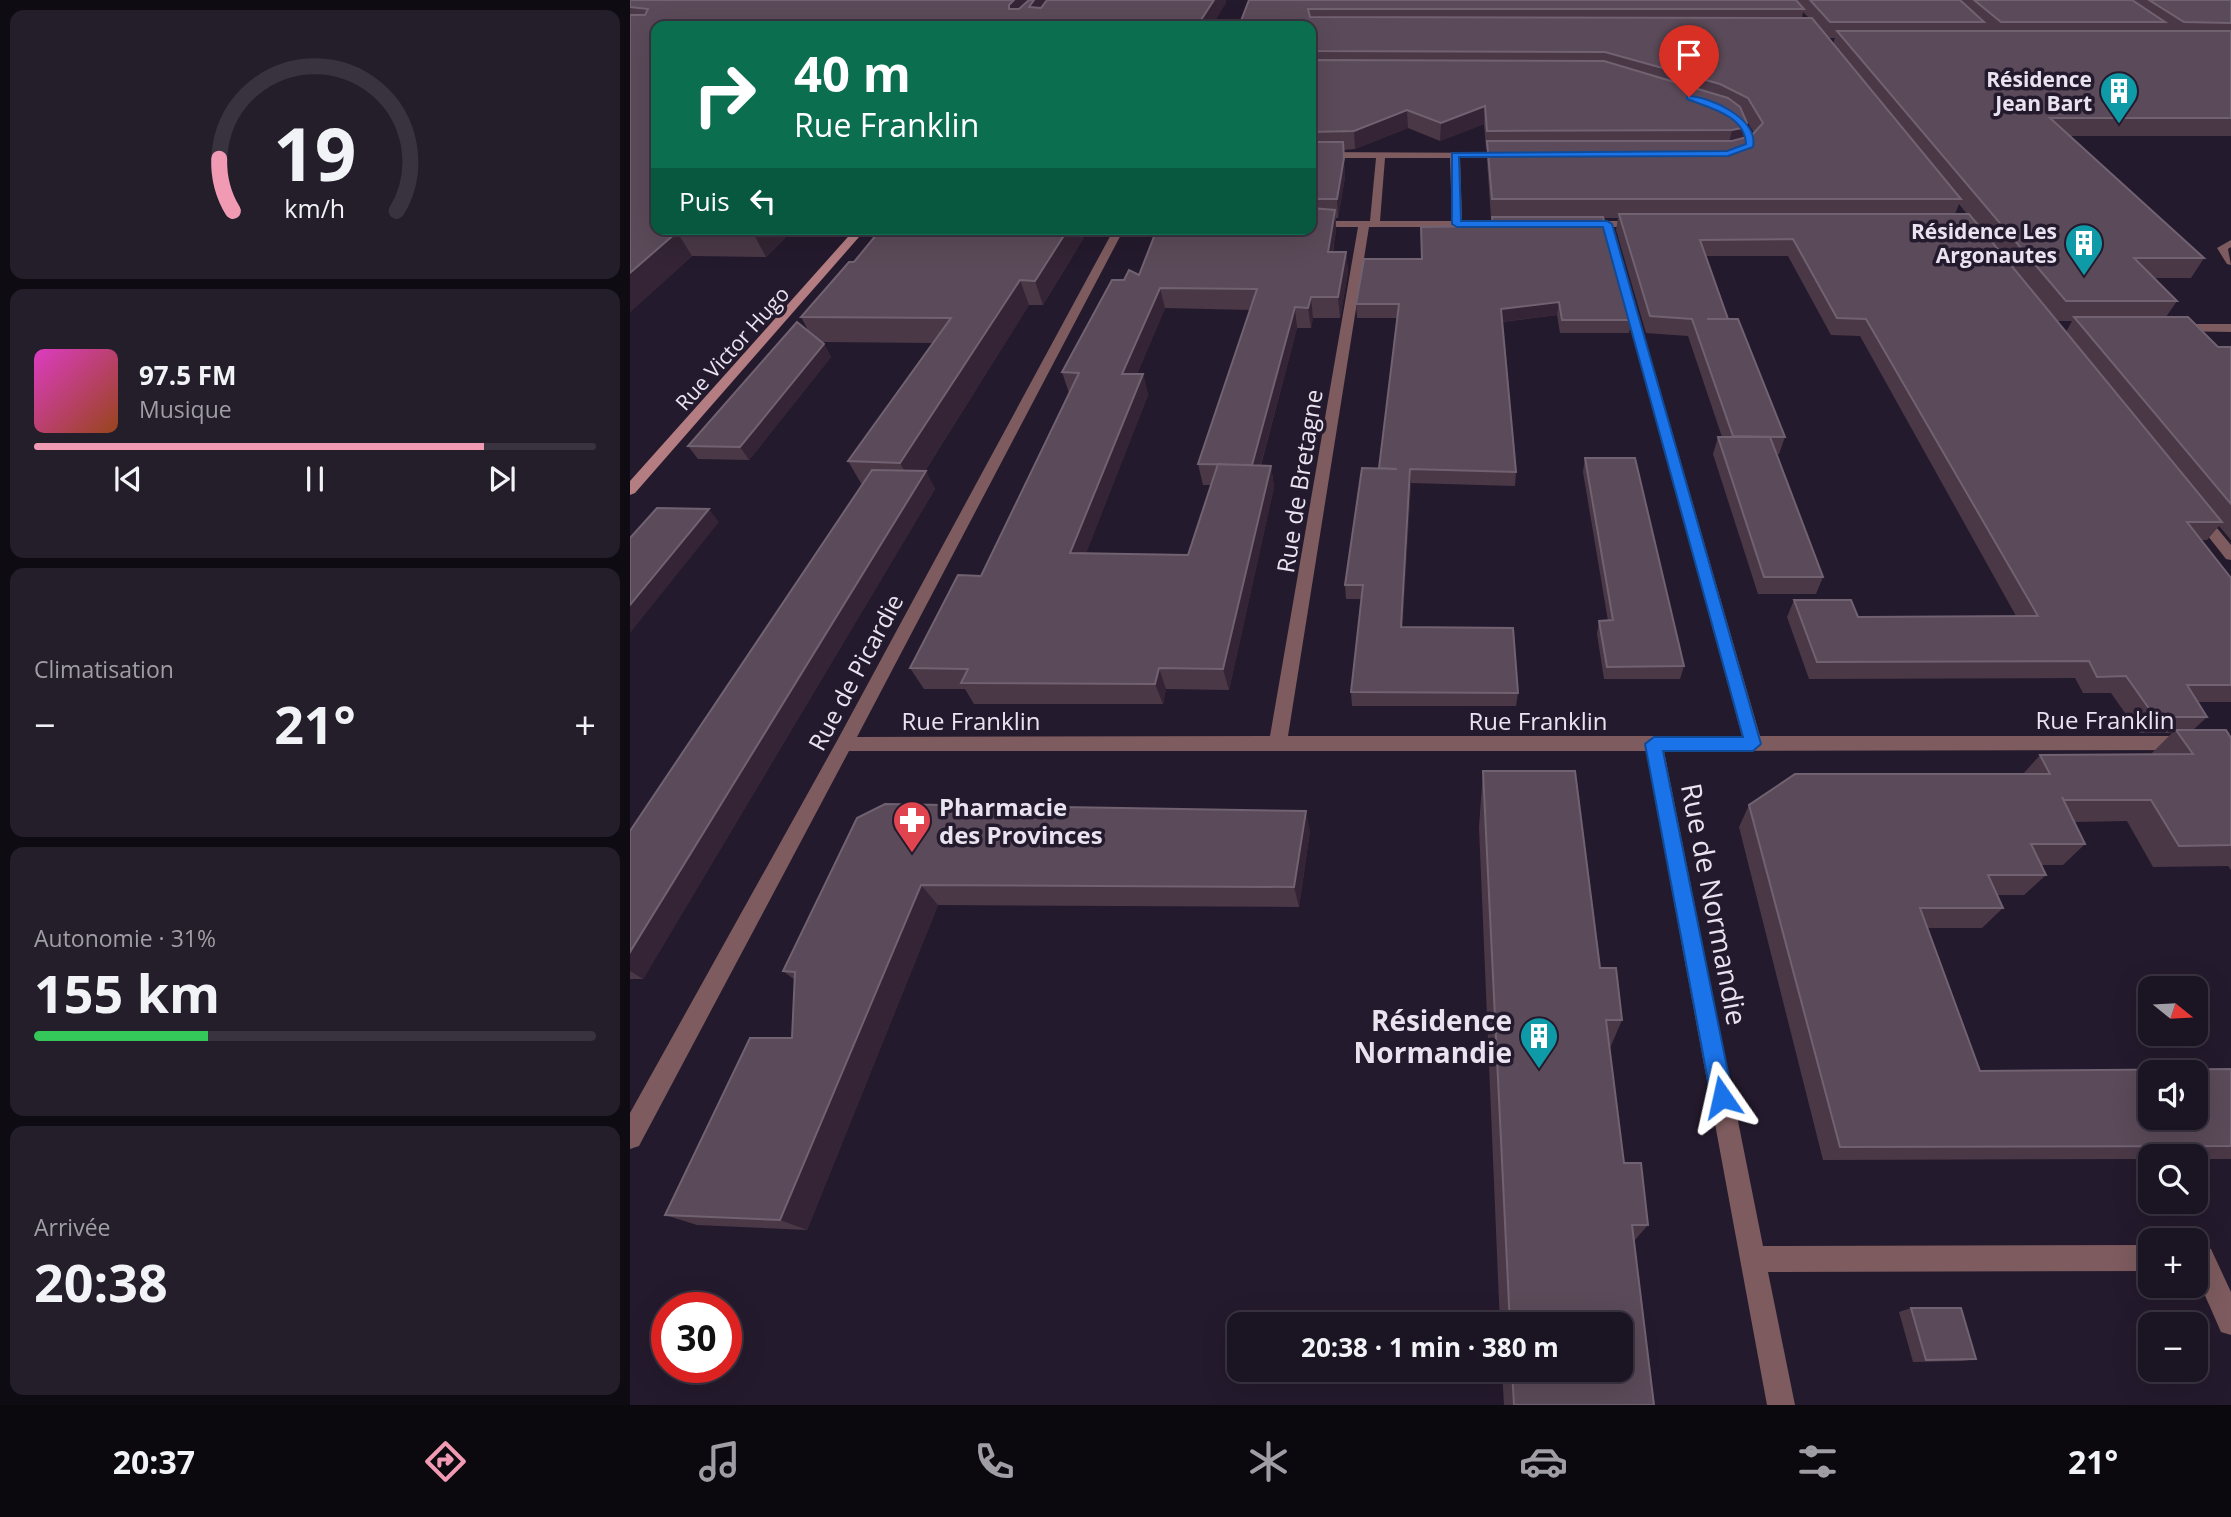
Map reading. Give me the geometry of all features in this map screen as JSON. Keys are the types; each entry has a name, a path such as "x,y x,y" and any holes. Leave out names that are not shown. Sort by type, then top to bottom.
{"street":[{"path":"1316,155 1525,155"},
{"name":"Rue de Bretagne","path":"1278,745 1381,155"},
{"path":"1455,155 1457,224"},
{"path":"1316,224 1524,224"},
{"path":"1566,224 1648,224"},
{"path":"1607,224 1753,744"},
{"name":"Rue Victor Hugo","path":"630,490 856,235"},
{"name":"Rue de Picardie","path":"630,1137 1116,235"},
{"path":"2231,243 2222,248 2231,262"},
{"path":"2161,328 2231,328"},
{"path":"2188,501 2231,555"},
{"name":"Rue Franklin","path":"844,744 2231,743"},
{"name":"Rue de Normandie","path":"1654,744 1781,1405"},
{"path":"1753,1259 2138,1258"},
{"path":"2208,1271 2231,1322"}],"building":[{"path":"630,0 1014,0 1009,9 1019,9 1029,0 1034,0 1029,7 1041,8 1047,0 1214,0 1200,21 651,21 651,235 674,235 630,273 630,15 645,15 648,9 630,7"},
{"path":"1249,0 1796,0 1804,9 1308,9 1310,17 1812,18 1961,199 1492,199 1487,141 1732,141 1751,136 1763,123 1748,98 1720,84 1605,52 1316,51 1316,21 1241,21"},
{"path":"1810,0 1960,0 1984,22 1830,22"},
{"path":"1974,0 2132,0 2165,22 2001,22"},
{"path":"2149,0 2231,0 2231,23 2184,22"},
{"path":"1837,31 2231,31 2231,118 2050,118 2204,258 2134,258 2177,301 2066,301"},
{"path":"1316,60 1604,61 1728,98 1740,107 1747,123 1742,128 1732,130 1487,131 1485,106 1441,123 1407,110 1354,131 1316,132"},
{"path":"1316,142 1343,142 1344,158 1337,199 1316,199"},
{"path":"1316,208 1335,210 1328,252 1346,252 1338,297 1311,297 1308,308 1295,307 1252,465 1237,465 1271,466 1223,669 1159,668 1155,684 961,683 968,669 910,668 958,575 981,576 1079,373 1062,372 1112,280 1124,280 1129,270 1139,275 1155,235 1316,235","holes":["1160,288 1257,289 1198,464 1218,464 1188,555 1070,553 1143,374 1122,374"]},
{"path":"1619,214 1969,214 2222,522 2187,522 2231,578 2231,685 2187,685 2207,717 2155,717 2126,676 2097,677 2089,661 1817,662 1794,600 1851,600 1858,617 2038,616 1866,319 1837,318 1793,239 1700,240 1728,319 1738,319 1785,437 1733,436 1692,319 1650,316"},
{"path":"1492,217 1603,217 1632,320 1562,320 1559,302 1501,309 1516,472 1410,469 1401,627 1513,628 1518,693 1351,692 1363,585 1345,585 1362,468 1397,469 1379,468 1399,304 1356,304 1364,259 1422,259 1421,227 1493,226"},
{"path":"876,235 1064,235 1035,281 1020,280 900,463 848,461 951,318 801,317 849,262 854,262"},
{"path":"2074,317 2188,317 2218,347 2231,347 2231,504"},
{"path":"797,322 824,344 740,447 688,446"},
{"path":"1718,437 1770,437 1823,577 1764,577"},
{"path":"1585,458 1635,458 1684,666 1607,667 1599,621 1613,620"},
{"path":"872,470 926,471 630,952 630,831"},
{"path":"657,508 709,509 630,605 630,538"},
{"path":"2176,730 2226,730 2231,738 2231,845 2179,846 2151,800 2064,800 2062,797 2085,844 2031,844 2046,875 1988,875 2003,908 1920,908 1980,1071 2138,1070 2138,1130 2208,1130 2208,1069 2231,1069 2231,1146 2138,1144 2138,1146 1840,1147 1749,805 1795,774 2050,774 2040,755 2193,754"},
{"name":"Résidence Normandie","path":"1483,771 1575,771 1600,968 1616,968 1622,1020 1606,1020 1624,1163 1641,1163 1648,1225 1632,1225 1654,1405 1514,1405 1513,1382 1633,1382 1633,1312 1509,1312"},
{"path":"885,804 1306,811 1294,887 921,885 780,1220 665,1215 750,1038 792,1038 795,972 783,971 857,818"},
{"path":"1911,1308 1961,1308 1976,1359 1926,1360"}],"place":[{"name":"Résidence Jean Bart","path":"2119,125"},
{"name":"Résidence Les Argonautes","path":"2084,277"},
{"name":"Pharmacie des Provinces","path":"912,854"},
{"name":"Résidence Normandie","path":"1539,1070"}],"route":[{"path":"1689,97 1737,116 1750,138 1750,145 1742,151 1728,154 1455,155 1457,224 1607,224 1753,744 1654,744 1722,1097"}]}
